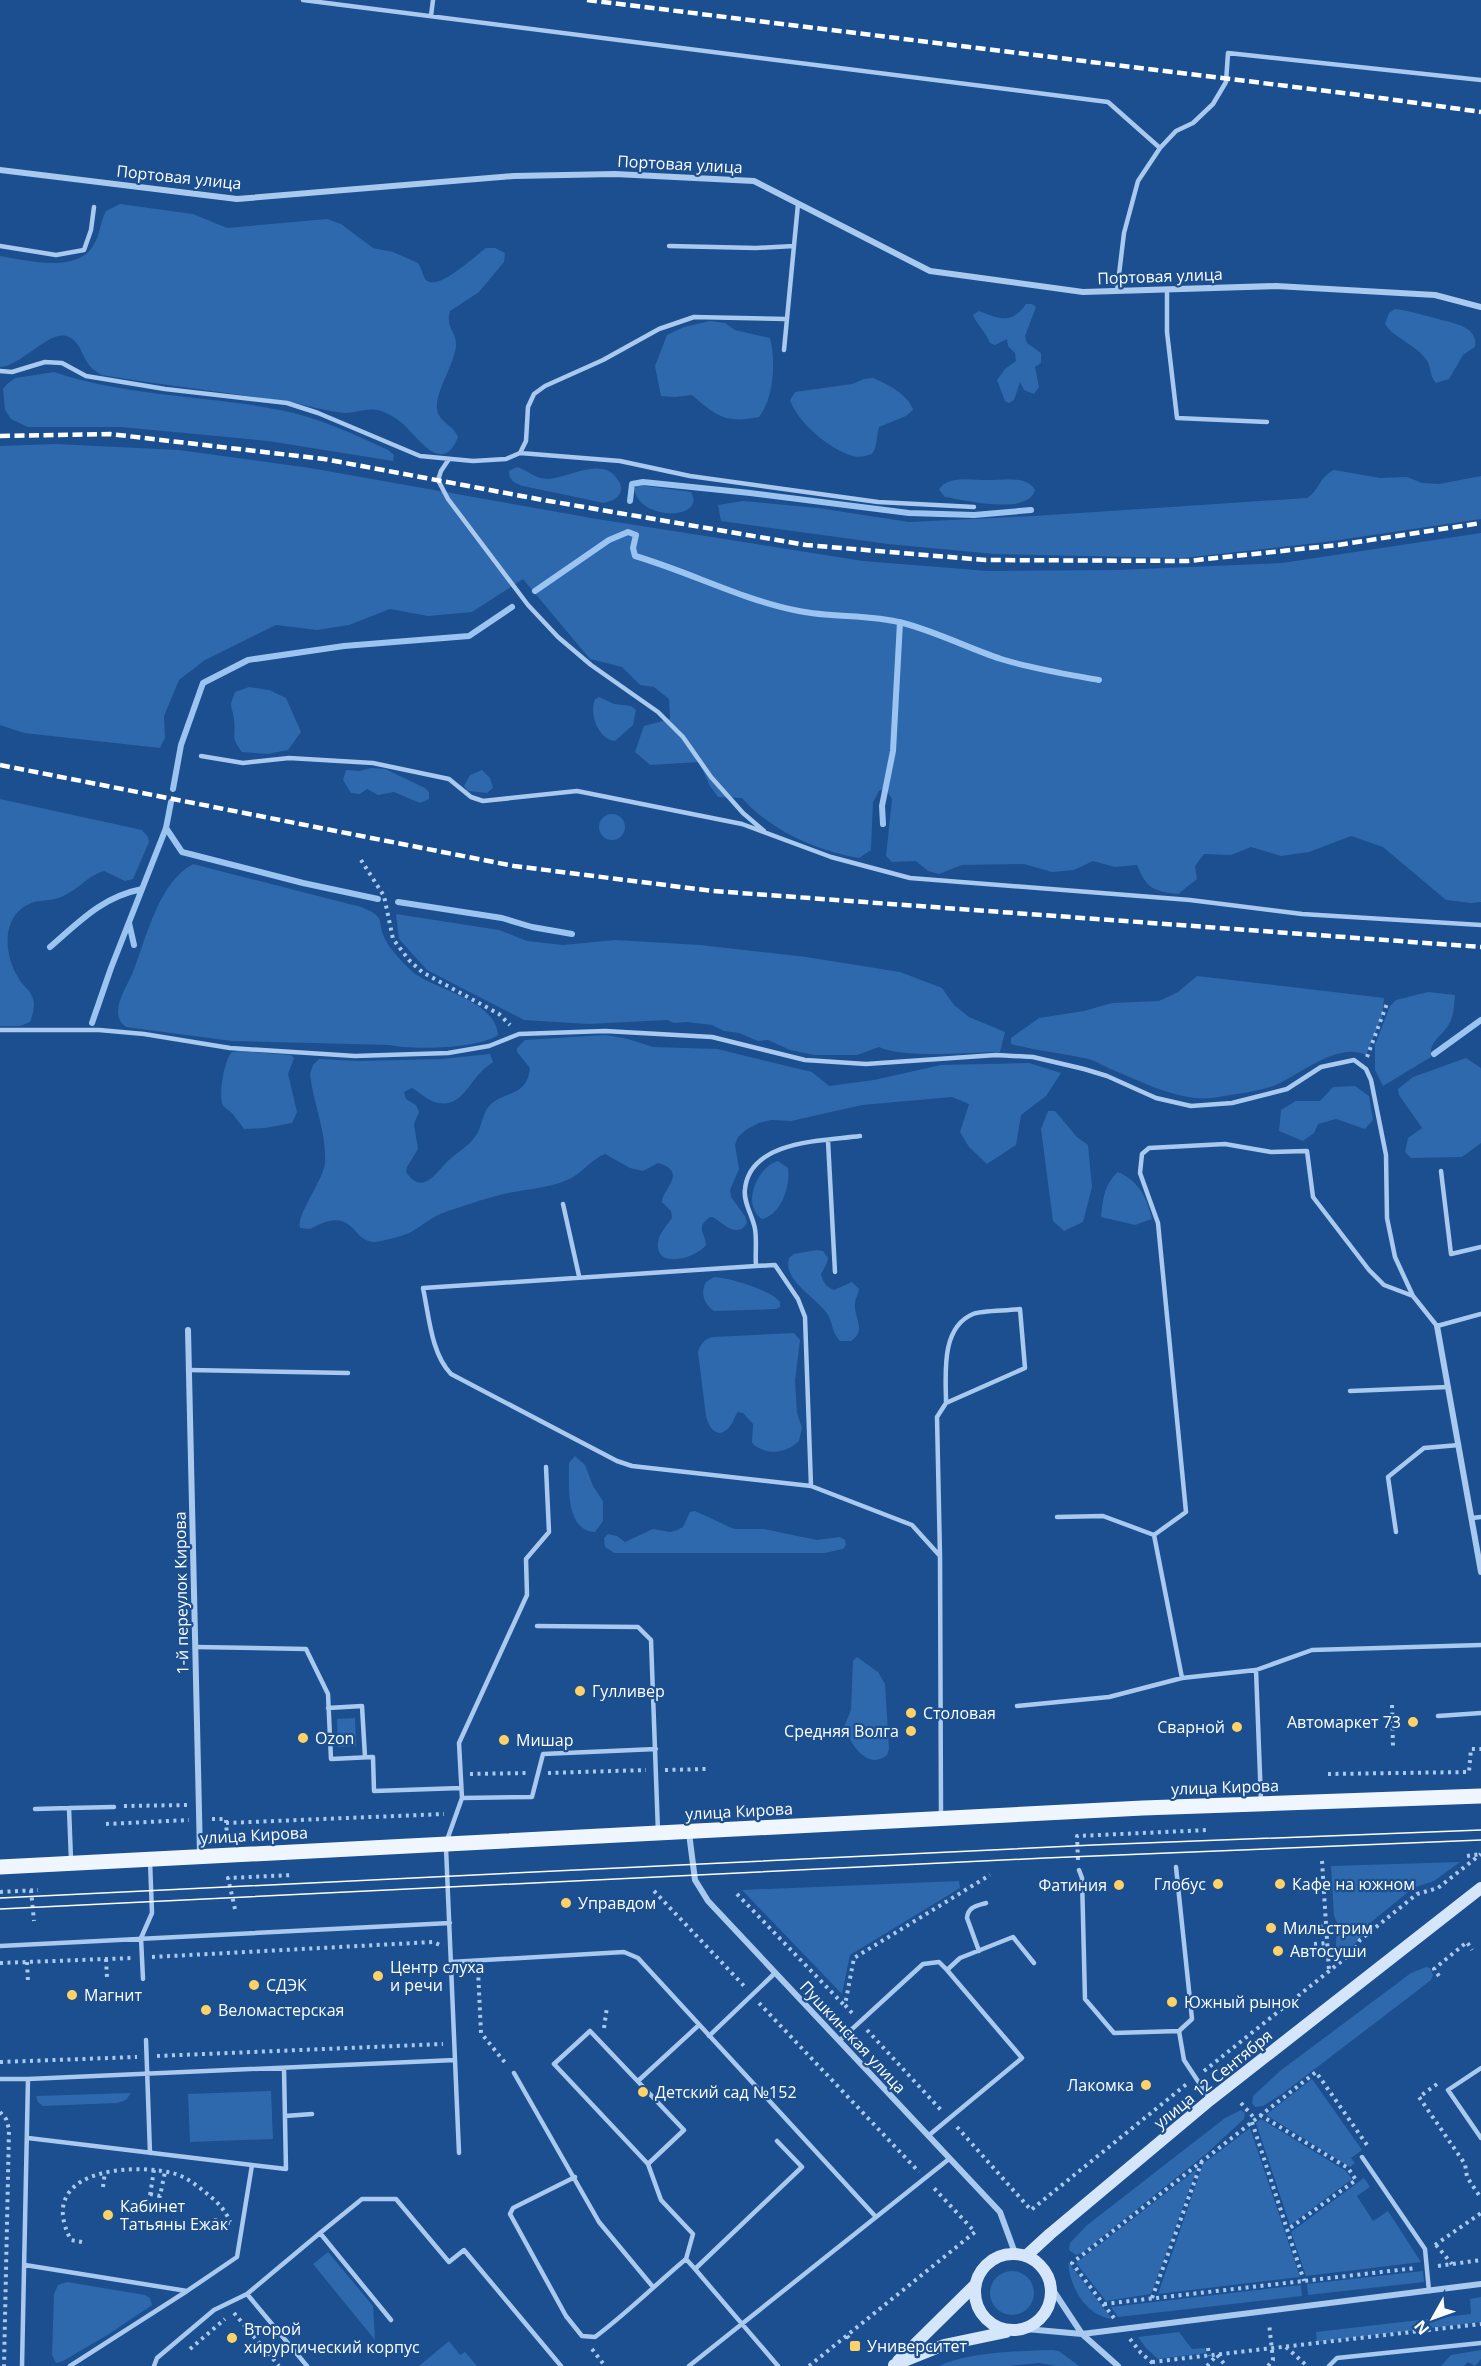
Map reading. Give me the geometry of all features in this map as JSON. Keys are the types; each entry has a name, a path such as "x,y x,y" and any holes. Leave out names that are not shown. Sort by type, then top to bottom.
{"main road":[{"name":"улица Кирова","path":"0,1867 941,1818 1481,1796"},
{"name":"улица 12 Сентября","path":"1021,2255 1050,2234 1210,2100 1481,1888"},
{"path":"893,2365 944,2345 1026,2329 1037,2323 1046,2313 1051,2301 1051,2288 1047,2274 1038,2264 1021,2255 994,2258 984,2265 975,2286 975,2302 982,2317 995,2327 1011,2331"},
{"path":"893,2365 975,2286"}],"street":[{"name":"Портовая улица","path":"0,170 237,199 514,176 627,175 754,181 930,271 1083,292 1288,286 1435,295 1481,307"},
{"path":"1437,1326 1481,1568"},
{"name":"1-й переулок Кирова","path":"188,1330 200,1856"},
{"name":"Пушкинская улица","path":"689,1832 695,1880 708,1901 1000,2212 1021,2255"},
{"path":"1026,2329 1082,2334 1481,2284"},
{"path":"1051,2288 1082,2334 1118,2366"}],"lane":[{"path":"303,0 1108,102 1160,148"},
{"path":"431,16 433,0"},
{"path":"1117,291 1124,233 1138,181 1160,148 1176,131 1193,123 1213,104 1226,82 1228,53 1481,80"},
{"path":"784,350 798,204"},
{"path":"0,246 56,255 84,250 91,230 94,207"},
{"path":"669,246 756,248 794,246"},
{"path":"1167,289 1167,332 1177,418 1267,422"},
{"path":"520,453 526,441 528,407 534,394 545,386 603,360 659,329 694,317 787,319"},
{"path":"0,371 12,372 45,362 62,363 86,376 165,389 287,404 318,412 420,456 473,461 506,459 520,453 620,461 690,476 878,502 974,507"},
{"path":"449,459 438,480 448,500 528,605 558,638 591,665 658,712 683,736 711,777 743,813 767,833"},
{"path":"201,756 243,763 289,758 374,763 449,779 471,796 483,801 578,791 742,824 831,857 910,878 1190,900 1302,914 1481,925"},
{"path":"0,1030 99,1030 144,1034 230,1048 355,1056 448,1053 489,1046 519,1034 605,1031 712,1037 805,1060 866,1064 996,1055 1033,1057 1084,1068 1156,1098 1191,1106 1232,1103 1287,1089 1321,1067 1354,1060 1366,1069 1371,1080 1386,1155 1387,1218 1395,1257 1413,1296 1437,1326 1481,1314"},
{"path":"756,1266 755,1228 747,1206 745,1189 752,1169 765,1155 784,1147 860,1136"},
{"path":"828,1141 835,1272"},
{"path":"1154,1535 1186,1512 1158,1223 1140,1173 1142,1154 1149,1148 1225,1144 1271,1152 1307,1151 1313,1197 1369,1270 1384,1285 1413,1296"},
{"path":"1441,1171 1451,1254 1481,1248"},
{"path":"563,1204 579,1276"},
{"path":"811,1486 805,1317 798,1299 775,1265 579,1276 423,1288 437,1351 444,1366 451,1374 617,1461 632,1466 811,1486 912,1525 940,1556"},
{"path":"941,1818 937,1417 946,1403 946,1354 952,1334 973,1314 1020,1309 1025,1368 946,1403"},
{"path":"189,1370 348,1373"},
{"path":"1350,1390 1448,1387"},
{"path":"1396,1532 1388,1477 1424,1448 1459,1445"},
{"path":"459,2153 446,1843 462,1798 459,1743 527,1595 526,1559 549,1532 546,1467"},
{"path":"1057,1516 1103,1516 1154,1535"},
{"path":"1472,1518 1481,1517"},
{"path":"1154,1535 1182,1678"},
{"path":"537,1626 638,1627 651,1640 658,1833"},
{"path":"1017,1706 1109,1697 1182,1678 1256,1670 1312,1650 1481,1645"},
{"path":"195,1647 306,1649 328,1694 331,1759 373,1757 374,1791 461,1788"},
{"path":"1256,1670 1262,1804"},
{"path":"328,1708 362,1706 365,1757"},
{"path":"1438,1716 1481,1713"},
{"path":"462,1798 532,1797 543,1754 656,1749"},
{"path":"34,1809 114,1806"},
{"path":"69,1808 71,1862"},
{"path":"143,1979 141,1938 152,1913 150,1858"},
{"path":"1079,1870 1082,1878 1085,1999 1114,2033 1179,2031 1192,2019 1176,1867"},
{"path":"979,1951 967,1918 971,1908 986,1903"},
{"path":"0,1946 450,1923"},
{"path":"947,1970 960,1958 1012,1937 1034,1963"},
{"path":"451,1962 624,1953 638,1958 876,2217"},
{"path":"839,2042 923,1964 939,1962 947,1970 1022,2058 928,2136"},
{"path":"709,2036 775,1973"},
{"path":"638,2081 699,2025"},
{"path":"575,2177 513,2208 510,2214 566,2316 582,2336 595,2337 630,2311 653,2287 686,2259 693,2234 661,2200 648,2164 554,2064 590,2031 684,2130 648,2164"},
{"path":"1179,2031 1184,2060 1210,2100"},
{"path":"146,2040 150,2153"},
{"path":"0,2079 147,2075 455,2060"},
{"path":"28,2138 286,2169 284,2068"},
{"path":"1481,2068 1448,2090 1481,2138"},
{"path":"514,2073 599,2222 653,2287"},
{"path":"22,2366 28,2079"},
{"path":"285,2116 312,2114"},
{"path":"695,2269 802,2167 777,2141"},
{"path":"1362,2157 1425,2249 1429,2291"},
{"path":"689,2366 949,2159"},
{"path":"70,2366 237,2257 252,2165"},
{"path":"154,2366 156,2358 214,2310 246,2294 362,2199 396,2199 449,2262 464,2250 561,2366"},
{"path":"320,2233 391,2320"},
{"path":"686,2259 778,2366"},
{"path":"25,2265 187,2291"},
{"path":"246,2294 307,2366"},
{"path":"1329,2366 1336,2358 1481,2343"}],"path":[{"path":"361,860 384,896 393,939 409,960 422,972 499,1014 519,1034"},
{"path":"1366,1069 1367,1056 1388,1001"},
{"path":"1392,1705 1393,1747"},
{"path":"1328,1774 1469,1772 1471,1749 1481,1749"},
{"path":"460,1774 706,1769"},
{"path":"114,1806 199,1804"},
{"path":"226,1823 456,1814"},
{"path":"106,1824 226,1819 227,1839"},
{"path":"1079,1870 1077,1836 1208,1830"},
{"path":"1467,1856 1481,1854"},
{"path":"736,1894 845,2005 1031,2210 1353,1952 1360,1940 1417,1894 1438,1888 1481,1854"},
{"path":"1322,1861 1329,1971"},
{"path":"235,1910 228,1878 292,1875"},
{"path":"845,2005 854,1958 990,1875"},
{"path":"31,1890 34,1921"},
{"path":"0,1892 38,1890"},
{"path":"654,1890 975,2232 809,2366"},
{"path":"1312,1927 1326,1926"},
{"path":"0,1964 433,1942 440,1944 444,1949"},
{"path":"1439,1976 1434,1969 1467,1942 1472,1950"},
{"path":"1314,1944 1327,1943"},
{"path":"106,1959 107,1978"},
{"path":"477,1960 481,2033 514,2073"},
{"path":"27,1962 28,1982"},
{"path":"603,2044 607,2007"},
{"path":"0,2062 439,2045 446,2041"},
{"path":"1316,2072 1071,2263 1104,2304 1481,2260"},
{"path":"1447,2078 1419,2097 1465,2164 1467,2176 1481,2198"},
{"path":"1241,2103 1253,2121 1304,2281"},
{"path":"0,2112 9,2128 4,2366"},
{"path":"1260,2115 1348,2168 1356,2180 1287,2230"},
{"path":"1152,2298 1202,2161"},
{"path":"82,2242 71,2240 62,2216 62,2205 69,2192 77,2185 105,2172 131,2168 174,2173 199,2187 224,2210 230,2223 214,2220"},
{"path":"154,2170 150,2195 160,2196 165,2172"},
{"path":"103,2187 105,2172"},
{"path":"1435,2245 1481,2214"},
{"path":"188,2350 234,2312 279,2366"},
{"path":"1268,2366 1273,2360 1269,2323"},
{"path":"1152,2362 1481,2324"},
{"path":"582,2336 605,2366"},
{"path":"847,2336 855,2346"},
{"path":"1286,2347 1307,2366"},
{"path":"1208,2348 1209,2356"},
{"path":"1141,2353 1156,2366"},
{"path":"1207,2366 1217,2355"},
{"path":"1217,2355 1226,2366"}],"shaded area":[{"path":"120,204 193,214 227,228 327,219 341,224 373,248 393,252 418,263 426,280 432,282 448,277 486,248 495,248 505,253 504,262 479,292 450,311 449,322 456,346 439,395 437,409 441,418 458,437 452,448 446,453 433,452 398,420 377,410 337,412 282,401 101,375 91,368 74,340 63,335 46,341 18,360 0,367 0,256 50,263 75,260 85,255 93,246 106,211"},
{"path":"1026,304 1036,307 1025,336 1027,343 1041,353 1041,363 1035,367 1039,387 1034,394 1024,390 1020,382 1014,400 1009,403 1005,401 997,380 1005,369 1016,361 1015,353 1008,346 1007,339 995,345 990,343 973,315 979,311 999,318 1010,318 1021,311"},
{"path":"1395,309 1463,327 1473,334 1475,347 1463,355 1449,379 1436,383 1425,358 1385,324 1389,313"},
{"path":"710,321 725,323 735,330 770,338 773,357 771,390 759,417 730,419 715,413 692,395 661,396 655,366 667,335 684,327"},
{"path":"54,372 138,391 252,405 294,413 335,427 388,450 394,455 393,461 268,441 121,427 28,427 11,419 5,410 3,389 7,384 15,378"},
{"path":"873,378 902,394 913,410 906,416 879,427 874,451 872,454 861,457 834,448 816,434 800,417 790,400 795,392 852,384"},
{"path":"56,444 179,450 310,468 597,519 863,561 988,571 1117,570 1282,563 1481,533 1481,902 1446,900 1383,847 1351,836 1309,852 1281,856 1251,847 1231,855 1204,854 1195,866 1197,879 1178,894 1162,892 1152,887 1144,879 1137,865 1115,867 1093,861 1074,870 1052,872 1024,864 962,865 939,874 928,871 916,861 892,862 886,856 892,799 885,788 879,791 873,802 871,850 859,858 811,845 781,830 742,798 718,797 699,762 650,765 635,752 644,726 670,719 669,699 654,687 640,685 622,667 590,659 523,579 472,612 428,616 390,609 349,625 317,630 276,625 205,660 179,680 164,716 165,738 160,748 24,733 0,725 0,446"},
{"path":"517,467 539,478 547,479 584,470 603,469 618,480 621,491 615,499 604,503 523,486 515,483 510,477 509,471"},
{"path":"1334,470 1380,478 1407,477 1422,483 1439,484 1481,476 1481,519 1325,542 1183,558 994,554 888,544 721,521 718,505 743,501 818,508 909,522 1034,516 1307,498"},
{"path":"954,480 1020,480 1031,485 1035,490 1030,498 1021,502 995,504 945,497 939,490 942,485"},
{"path":"639,485 691,492 693,501 690,508 682,512 659,512 639,500 634,489"},
{"path":"249,687 269,690 286,698 301,732 288,750 268,754 242,752 238,747 235,740 231,704 235,692"},
{"path":"599,697 614,704 631,706 636,710 633,725 615,741 604,736 596,725 593,705 595,699"},
{"path":"371,768 385,769 425,788 429,792 429,799 420,803 394,792 378,795 367,789 360,794 351,793 343,780 346,770 360,771"},
{"path":"482,770 490,778 493,788 487,793 468,791 464,786 470,775"},
{"path":"0,799 142,830 149,842 133,879 125,881 104,871 92,876 61,897 29,904 14,918 8,937 10,958 19,980 31,993 34,1002 30,1022 20,1026 0,1026"},
{"path":"612,814 621,818 625,827 621,836 612,840 603,836 599,827 603,818"},
{"path":"193,864 370,911 378,917 388,945 409,969 427,981 478,1006 495,1024 498,1035 488,1040 461,1046 414,1048 389,1045 232,1041 126,1027 118,1015 120,1000 155,912 171,883"},
{"path":"396,914 499,930 527,941 563,945 615,940 700,945 806,957 900,972 942,988 954,1005 969,1017 1005,1032 1000,1052 921,1054 891,1051 879,1047 857,1055 814,1055 790,1050 768,1040 758,1041 739,1033 724,1031 712,1025 674,1023 667,1020 589,1024 524,1020 427,970 399,939"},
{"path":"1197,976 1384,998 1382,1017 1366,1055 1355,1052 1331,1056 1273,1086 1246,1093 1206,1098 1192,1098 1165,1091 1091,1060 1011,1044 1011,1038 1039,1018 1084,1011 1112,1003 1159,1001 1178,992"},
{"path":"1428,992 1455,995 1451,1021 1432,1046 1431,1057 1383,1086 1375,1070 1375,1045 1390,1006 1396,1000"},
{"path":"606,1035 653,1047 717,1049 812,1072 829,1086 874,1080 941,1065 1029,1063 1061,1073 1046,1096 1021,1115 1016,1145 987,1164 969,1147 960,1132 969,1104 952,1097 862,1105 791,1121 771,1120 759,1123 738,1137 735,1145 739,1169 730,1190 731,1197 745,1216 747,1223 743,1228 735,1230 710,1217 702,1227 706,1245 693,1255 684,1258 667,1258 661,1255 658,1248 660,1235 672,1218 671,1211 662,1202 672,1181 672,1171 658,1163 643,1171 630,1168 605,1154 567,1180 508,1193 448,1211 408,1233 390,1239 371,1242 364,1239 346,1223 337,1220 310,1229 300,1228 302,1215 320,1179 325,1163 322,1129 310,1074 313,1065 319,1059 358,1061 442,1059 490,1054 493,1062 456,1100 441,1103 432,1101 412,1088 404,1092 406,1099 416,1105 419,1112 414,1124 418,1149 406,1172 412,1179 424,1182 434,1176 472,1141 489,1106 520,1089 524,1084 530,1068 517,1052 517,1048 525,1040"},
{"path":"232,1052 291,1055 294,1058 288,1074 297,1112 292,1123 244,1129 232,1113 223,1106 224,1070"},
{"path":"1466,1058 1481,1068 1481,1143 1462,1157 1411,1158 1405,1152 1408,1138 1422,1128 1399,1095 1398,1089 1413,1077"},
{"path":"1355,1086 1369,1096 1373,1120 1365,1129 1336,1119 1318,1124 1314,1133 1303,1141 1279,1131 1281,1110 1296,1101 1320,1101 1333,1087"},
{"path":"1048,1111 1055,1111 1077,1137 1088,1145 1092,1187 1083,1222 1064,1231 1053,1221 1041,1129"},
{"path":"778,1161 788,1168 786,1191 774,1212 762,1219 756,1213 753,1205 754,1187 764,1171"},
{"path":"1118,1172 1137,1185 1148,1204 1152,1219 1135,1225 1101,1217 1107,1187"},
{"path":"823,1251 828,1258 821,1274 827,1286 834,1290 852,1282 859,1289 855,1309 859,1328 856,1337 851,1341 840,1341 835,1335 828,1315 796,1282 788,1266 789,1258 794,1254"},
{"path":"714,1277 740,1282 768,1293 780,1302 780,1307 714,1311 705,1302 703,1294 706,1282"},
{"path":"794,1333 800,1340 795,1381 797,1413 802,1428 799,1441 782,1451 763,1450 752,1443 753,1424 743,1413 738,1412 726,1430 722,1433 715,1432 706,1416 698,1352 703,1342 713,1337"},
{"path":"575,1456 585,1465 593,1486 603,1501 603,1521 595,1532 585,1530 578,1524 571,1505 569,1463"},
{"path":"695,1511 734,1529 764,1529 817,1540 840,1537 845,1540 846,1545 843,1549 825,1553 614,1553 605,1547 604,1538 608,1534 617,1536 625,1542 653,1529 670,1532 677,1530 683,1527 690,1512"},
{"path":"857,1657 878,1672 885,1684 889,1749 887,1755 880,1759 866,1758 855,1748 844,1727 851,1710 853,1661"},
{"path":"355,1718 356,1746 338,1747 337,1719"},
{"path":"1460,1862 1434,1881 1413,1888 1370,1923 1373,1927 1335,1963 1337,1922 1334,1916 1331,1866"},
{"path":"959,1881 960,1888 850,1955 842,1994 742,1890"},
{"path":"1426,1967 1430,1968 1433,1975 1431,1980 1282,2094 1263,2106 1255,2107 1252,2103 1253,2096 1280,2071 1411,1973"},
{"path":"1312,2079 1362,2150 1351,2158 1355,2163 1350,2167 1266,2115"},
{"path":"271,2091 273,2139 190,2142 188,2094"},
{"path":"131,2093 126,2100 117,2103 43,2106 38,2102 36,2096"},
{"path":"1241,2110 1245,2113 1244,2119 1207,2153 1082,2253 1076,2255 1069,2250 1070,2243 1086,2226 1225,2118"},
{"path":"1261,2119 1346,2171 1352,2179 1290,2225 1256,2123"},
{"path":"1250,2128 1300,2277 1158,2294 1203,2164"},
{"path":"1197,2169 1151,2294 1106,2301 1076,2263"},
{"path":"1364,2178 1370,2187 1357,2196 1373,2221 1388,2211 1421,2262 1306,2276 1291,2232"},
{"path":"328,2252 373,2306 375,2340 313,2264"},
{"path":"1068,2262 1112,2319 1094,2312 1087,2306 1072,2281"},
{"path":"1012,2271 1027,2278 1034,2293 1027,2308 1012,2315 997,2308 990,2293 997,2278"},
{"path":"1423,2271 1424,2282 1308,2295 1307,2284"},
{"path":"67,2282 145,2295 150,2298 152,2305 109,2334 56,2363 52,2355 54,2294 58,2285"},
{"path":"1301,2285 1302,2296 1118,2317 1111,2307"},
{"path":"1481,2297 1481,2322 1317,2342 1316,2332 1471,2314 1470,2299"},
{"path":"1179,2332 1192,2349 1205,2348 1206,2353 1158,2359 1138,2337"},
{"path":"449,2341 460,2355 465,2352 477,2366 419,2366"},
{"path":"1481,2350 1481,2359 1475,2366 1468,2362 1464,2366 1441,2366 1451,2355"},
{"path":"1059,2351 1079,2366 1039,2363 1009,2366 939,2366 979,2355"}],"waterway":[{"path":"630,501 632,484 643,482 909,513 974,515 1031,510"},
{"path":"535,591 609,540 628,532 636,535 633,548 635,556 757,600 799,611 877,618 903,623 1013,663 1099,680"},
{"path":"173,789 181,745 203,683 248,660 344,646 469,636 512,607"},
{"path":"883,824 882,806 893,751 900,622"},
{"path":"92,1023 166,828 171,802"},
{"path":"166,828 182,852 303,883 378,899"},
{"path":"50,947 103,904 142,889"},
{"path":"398,902 502,918 532,927 572,934"},
{"path":"129,923 134,945"},
{"path":"1434,1054 1481,1020"}],"tram line":[{"path":"0,1898 1093,1845 1481,1830"},
{"path":"0,1909 1045,1858 1481,1840"}],"railway":[{"path":"587,0 1352,94 1481,112"},
{"path":"0,436 110,434 324,459 543,500 806,545 985,560 1188,561 1338,545 1481,523"},
{"path":"0,765 514,866 713,891 1481,947"}],"place":[{"name":"Гулливер","path":"580,1691"},
{"name":"Столовая","path":"911,1713"},
{"name":"Автомаркет 73","path":"1413,1722"},
{"name":"Сварной","path":"1237,1727"},
{"name":"Средняя Волга","path":"911,1731"},
{"name":"Ozon","path":"303,1738"},
{"name":"Мишар","path":"504,1740"},
{"name":"Глобус","path":"1218,1884"},
{"name":"Кафе на южном","path":"1280,1884"},
{"name":"Фатиния","path":"1119,1885"},
{"name":"Управдом","path":"566,1903"},
{"name":"Мильстрим","path":"1271,1928"},
{"name":"Автосуши","path":"1278,1951"},
{"name":"Центр слуха и речи","path":"378,1976"},
{"name":"СДЭК","path":"254,1985"},
{"name":"Магнит","path":"72,1995"},
{"name":"Южный рынок","path":"1172,2002"},
{"name":"Веломастерская","path":"206,2010"},
{"name":"Лакомка","path":"1146,2085"},
{"name":"Детский сад №152","path":"643,2092"},
{"name":"Кабинет Татьяны Ежак","path":"108,2215"},
{"name":"Второй хирургический корпус","path":"232,2338"},
{"name":"Университет","path":"855,2346"}]}
